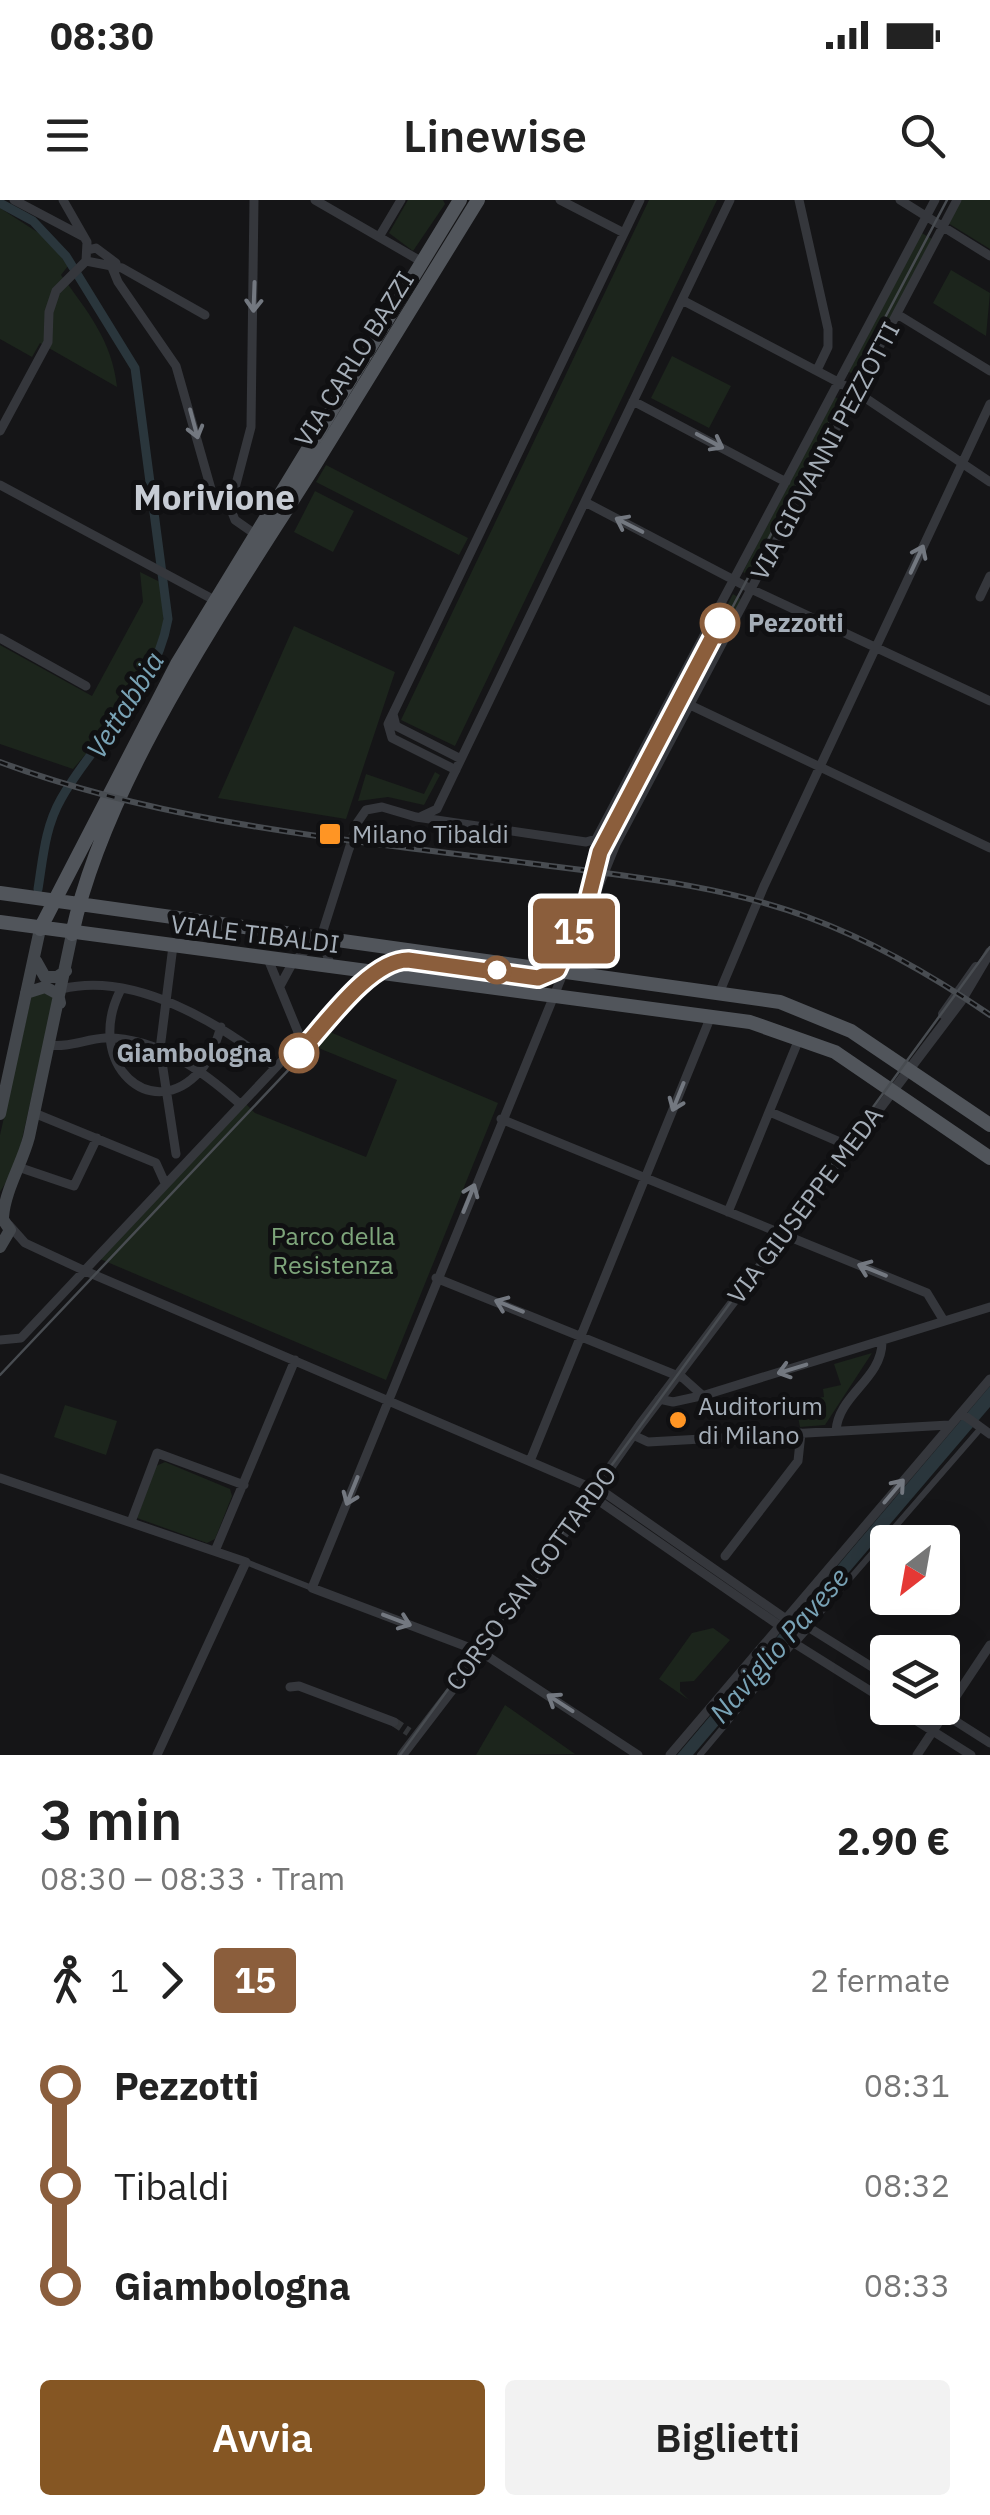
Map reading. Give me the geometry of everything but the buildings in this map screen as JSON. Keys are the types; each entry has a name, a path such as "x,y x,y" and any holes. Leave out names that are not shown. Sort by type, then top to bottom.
{"main road":[{"name":"VIA CARLO BAZZI","path":"47,916 177,664 262,538 428,265 460,200"},
{"name":"VIA CARLO BAZZI","path":"428,265 478,200"},
{"name":"VIA CARLO BAZZI","path":"75,920 88,874 129,782 221,604"},
{"path":"75,861 86,863 88,874"},
{"path":"0,894 47,916 75,920"},
{"path":"0,1114 47,916"},
{"path":"0,922 47,916 75,920"},
{"path":"2,1245 3,1196 21,1168 75,920"},
{"name":"VIALE TIBALDI","path":"75,920 321,937 720,991 810,1012 907,1067 990,1125"},
{"name":"VIALE TIBALDI","path":"75,920 174,946 710,1016 800,1037 835,1052 990,1158"},
{"path":"35,958 44,976 57,978 66,971"},
{"path":"26,992 46,987 61,996"}],"street":[{"path":"14,200 84,237"},
{"path":"254,200 251,427 230,507 234,520 262,538"},
{"path":"315,200 428,265"},
{"path":"379,237 401,200"},
{"path":"560,200 624,233"},
{"path":"456,770 392,738 388,724 640,200"},
{"path":"416,817 438,809 730,200"},
{"path":"799,200 828,330 828,347 817,370"},
{"path":"900,200 990,256"},
{"name":"VIA GIOVANNI PEZZOTTI","path":"450,822 586,842 600,835 934,200"},
{"name":"VIA GIOVANNI PEZZOTTI","path":"312,1588 616,844 957,200"},
{"path":"54,219 63,201"},
{"path":"63,201 84,237 85,258"},
{"path":"85,258 99,258"},
{"path":"0,431 48,342 51,301 66,276 85,258 99,258 205,316"},
{"path":"116,267 118,282 176,366 213,496 230,507"},
{"path":"682,300 855,391 990,482"},
{"path":"897,314 990,371"},
{"path":"634,400 786,482"},
{"path":"720,991 990,404"},
{"path":"0,477 21,494"},
{"path":"0,485 221,604"},
{"path":"585,502 753,590 990,701"},
{"path":"980,597 990,576"},
{"path":"0,638 86,686"},
{"path":"690,705 990,848"},
{"path":"393,714 396,726 462,759"},
{"path":"356,823 372,808 450,822"},
{"path":"438,809 450,822"},
{"path":"280,986 293,962 321,937 348,849"},
{"path":"321,937 331,967"},
{"path":"174,946 160,1049 176,1154"},
{"name":"VIA GIUSEPPE MEDA","path":"659,1399 970,988 990,951"},
{"path":"0,1340 21,1338 299,1039 268,959"},
{"path":"120,990 108,1038 113,1060 128,1078 164,1090 184,1084 200,1071 221,1027"},
{"path":"61,996 120,990 166,1002 221,1027 275,1067"},
{"path":"530,1461 710,1016"},
{"path":"728,1212 800,1037"},
{"path":"50,1045 108,1038 160,1049 200,1071 240,1104"},
{"path":"770,1112 849,1146"},
{"path":"34,1113 150,1160 161,1168 164,1184"},
{"path":"501,1119 927,1293 934,1298 944,1321"},
{"path":"21,1168 75,1185 96,1138"},
{"path":"150,1160 192,1155"},
{"path":"4,1219 25,1243 60,1260 595,1490 602,1503 629,1516 783,1622"},
{"path":"2,1245 25,1243"},
{"path":"60,1260 68,1277 65,1289"},
{"path":"436,1278 676,1376 702,1395"},
{"path":"659,1399 672,1402 702,1395 990,1307"},
{"path":"836,1431 844,1409 880,1363 882,1342"},
{"path":"216,1551 296,1360"},
{"path":"670,1755 950,1425 963,1416 990,1379"},
{"name":"CORSO SAN GOTTARDO","path":"402,1755 412,1734 481,1652 659,1399"},
{"path":"700,1755 808,1627 985,1430 963,1416"},
{"path":"633,1435 648,1442 950,1425"},
{"path":"725,1556 798,1461 801,1433"},
{"path":"131,1522 157,1454 244,1486"},
{"path":"0,1478 216,1551 481,1652 638,1755"},
{"path":"157,1755 246,1562"},
{"path":"808,1627 870,1667"},
{"path":"794,1643 870,1691"},
{"path":"960,1685 990,1645"},
{"path":"290,1687 294,1684 394,1722"},
{"path":"960,1724 990,1743"},
{"path":"923,1725 971,1755"},
{"path":"918,1755 935,1725"}],"green space":[{"path":"408,200 443,200 445,204 413,251 389,233"},
{"path":"649,200 717,200 455,746 401,720"},
{"path":"961,200 990,200 990,249 948,223"},
{"path":"0,208 48,239 68,266 61,275 104,341 117,387 40,343 32,357 0,339"},
{"path":"920,232 932,239 859,377 847,371"},
{"path":"951,270 990,293 986,336 933,303"},
{"path":"672,356 731,386 709,428 651,398"},
{"path":"833,396 844,402 751,576 743,572"},
{"path":"326,465 468,538 459,555 316,482"},
{"path":"315,491 354,511 333,552 294,532"},
{"path":"140,572 160,582 163,630 150,669 114,722 73,769 0,744 0,645 92,696 143,602"},
{"path":"733,594 741,599 608,854 597,853"},
{"path":"294,626 395,672 346,819 218,798"},
{"path":"435,772 440,775 424,805 388,797 358,801 366,774 424,794"},
{"path":"37,990 54,997 16,1166 0,1192 0,1135 32,994"},
{"name":"Parco della Resistenza","path":"330,1032 498,1103 386,1380 100,1259 246,1104 255,1113 366,1157 397,1080 316,1047"},
{"path":"872,1353 825,1425 800,1427 795,1402 824,1397 823,1389 841,1385 834,1364"},
{"path":"65,1405 117,1421 106,1455 54,1437"},
{"path":"165,1462 230,1489 232,1496 215,1539 207,1543 137,1518 156,1466"},
{"path":"713,1628 730,1640 694,1681 680,1682 680,1691 689,1700 659,1679 692,1633"},
{"path":"505,1705 575,1754 476,1755"}],"water":[{"path":"990,1386 990,1407 889,1525 872,1525"},
{"name":"Naviglio Pavese","path":"870,1527 870,1548 693,1755 677,1755"}],"waterway":[{"name":"Vettabbia","path":"0,203 33,221 66,256 135,368 168,619 161,645 138,692 75,776 56,810 45,843 38,889"}],"tunnel":[{"path":"349,849 357,823"},
{"path":"394,1722 409,1732"}],"tram line":[{"path":"0,1375 381,972 422,965 520,983 542,981 559,973 622,817 947,200"},
{"name":"15","path":"299,1053 373,973 389,962 408,960 538,978 557,970 588,900 600,852 720,623"},
{"path":"400,1755 990,947"}],"railway":[{"path":"0,762 65,784 197,816 332,838 640,878 743,897 858,938 925,973 990,1015"}],"place":[{"name":"Pezzotti","path":"720,623"},
{"name":"Milano Tibaldi","path":"330,834"},
{"name":"Giambologna","path":"299,1053"},
{"name":"Auditorium di Milano","path":"678,1420"}],"district":[{"name":"Morivione","path":"214,498"}]}
